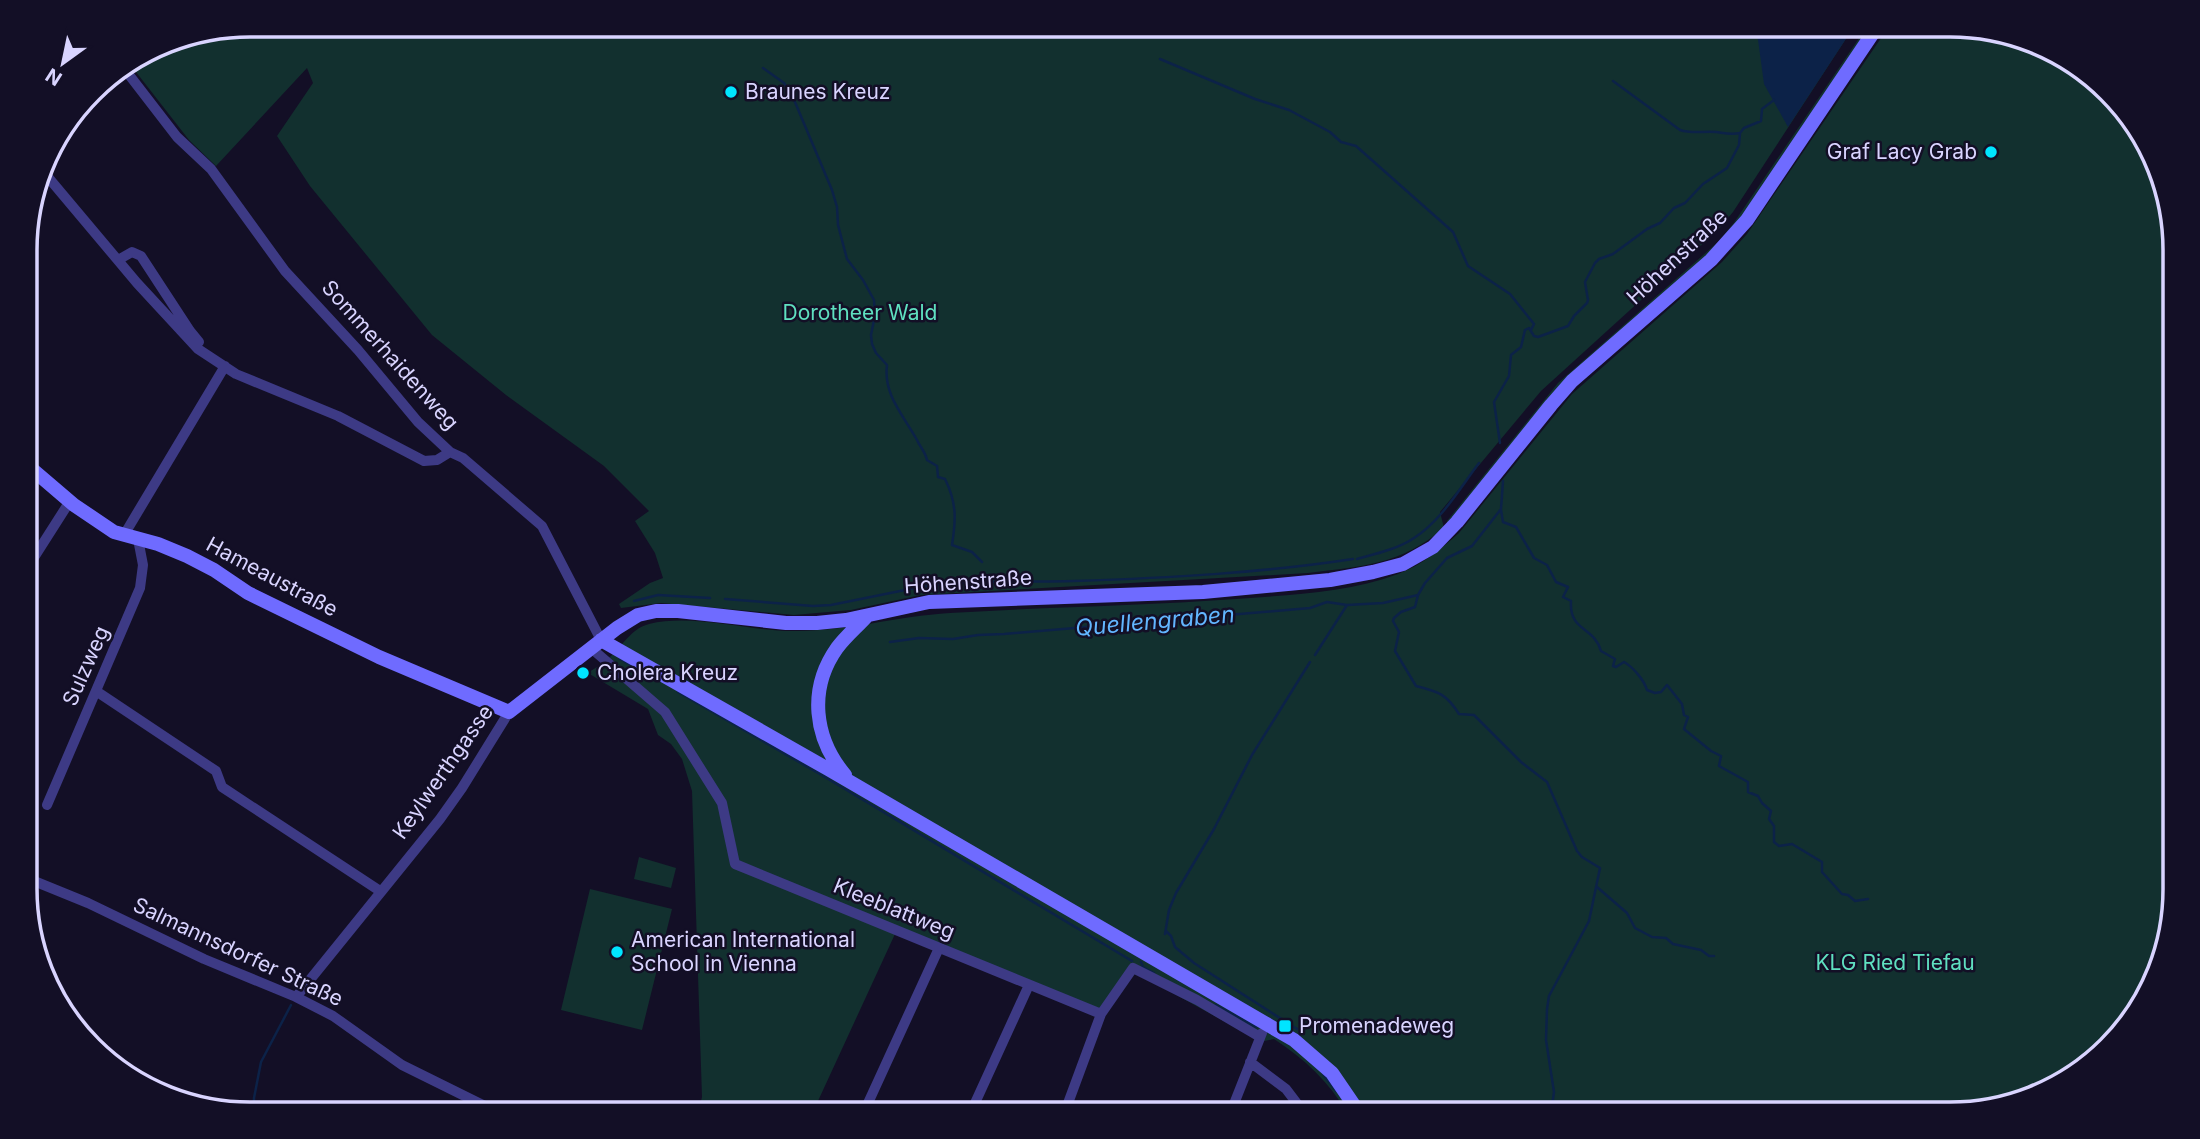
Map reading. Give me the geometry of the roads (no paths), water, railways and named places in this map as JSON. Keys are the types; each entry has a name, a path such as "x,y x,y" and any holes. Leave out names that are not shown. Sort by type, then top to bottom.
{"main road":[{"name":"Höhenstraße","path":"867,616 929,601 1203,592 1298,584 1373,572 1403,564 1433,547 1463,516 1572,381 1712,260 1732,239 1870,37"},
{"name":"Hameaustraße","path":"37,473 110,530 187,556 248,593 379,657 509,712"},
{"name":"Keylwerthgasse","path":"509,712 632,618 656,611 801,624 867,616"},
{"path":"850,781 832,758 823,740 818,720 818,699 828,662 843,641 867,616"},
{"path":"596,644 850,781 1266,1023 1300,1044 1321,1062 1343,1086 1353,1102"}],"street":[{"name":"Sommerhaidenweg","path":"129,74 177,137 211,169 285,271 358,350 418,422 450,452 463,458 542,526 596,644"},
{"path":"49,179 167,318 198,349 261,385 338,416 424,461 437,460 450,452"},
{"path":"118,260 132,252 141,256 190,331 225,366"},
{"path":"131,537 225,366"},
{"path":"37,553 70,501"},
{"name":"Sulzweg","path":"47,805 141,588 143,565 131,537"},
{"name":"Kleeblattweg","path":"596,644 665,712 722,803 735,864 1101,1014"},
{"path":"96,691 216,771 222,787 380,891"},
{"name":"Keylwerthgasse","path":"296,997 439,820 509,712"},
{"name":"Salmannsdorfer Straße","path":"37,882 88,903 204,959 296,997 333,1016 401,1065 477,1102"},
{"path":"868,1102 939,948"},
{"path":"1068,1102 1101,1014 1133,968 1197,1000 1260,1037"},
{"path":"976,1102 1029,985"},
{"path":"1235,1102 1266,1023"},
{"path":"1250,1062 1286,1090 1296,1102"}],"water":[{"path":"1758,37 1847,37 1788,127 1764,84"}],"waterway":[{"path":"1160,59 1255,99 1289,110 1330,132 1341,142 1356,146 1453,232 1468,266 1510,294 1534,324 1531,330"},
{"path":"763,68 784,83 792,95 832,190 847,259 874,300 872,344 887,365 891,396 927,460 937,466 938,477 945,479 952,496 955,519 952,545 972,552 982,562"},
{"path":"1613,81 1680,130 1740,133"},
{"path":"1500,443 1494,402 1509,376 1511,355 1521,347 1525,330 1529,328 1534,336 1538,337 1568,326 1587,303 1585,282 1595,263 1660,223 1703,184 1727,168 1739,145 1740,133 1744,128 1761,121 1762,109 1774,100"},
{"path":"1357,559 1401,545 1424,531 1450,503 1479,463"},
{"path":"1503,481 1501,509 1472,546 1447,558 1425,583 1415,607 1394,618 1399,632 1395,651 1416,686 1441,694 1459,714 1474,715 1521,762 1547,782 1577,851 1600,868 1589,921 1549,996 1546,1040 1554,1092 1553,1102"},
{"path":"1501,510 1503,522 1516,527 1534,558 1547,565 1556,582 1568,587 1563,597 1571,601 1574,618 1598,643 1601,651 1615,659 1613,666 1624,662 1638,674 1647,690 1655,693 1661,692 1667,685 1682,704 1684,715 1688,717 1684,729 1721,756 1719,766 1748,782 1748,792 1758,796 1771,811 1769,819 1774,826 1774,842 1779,846 1792,844 1822,862 1822,872 1842,894 1855,901 1868,899"},
{"path":"955,583 1179,576 1284,568 1353,559"},
{"path":"917,587 953,583"},
{"path":"725,599 831,605 915,588"},
{"path":"634,601 658,595 710,598"},
{"name":"Quellengraben","path":"890,642 1310,608 1327,602 1347,605 1383,603 1418,595"},
{"path":"1315,655 1347,605"},
{"path":"620,659 660,681"},
{"path":"1165,934 1169,910 1176,893 1214,829 1252,755 1310,662"},
{"path":"678,692 1132,961"},
{"path":"1597,887 1627,913 1635,928 1652,937 1666,938 1673,944 1701,950 1714,956"},
{"path":"1166,931 1175,947 1194,963 1297,1029"},
{"path":"1141,962 1143,967 1154,973"},
{"path":"254,1102 261,1062 291,1005"},
{"path":"1216,1005 1256,1027"},
{"path":"1323,1074 1336,1091"}],"place":[{"name":"Braunes Kreuz","path":"731,92"},
{"name":"Graf Lacy Grab","path":"1991,152"},
{"name":"Cholera Kreuz","path":"583,673"},
{"name":"American International School in Vienna","path":"617,952"},
{"name":"Promenadeweg","path":"1285,1026"}],"park label":[{"name":"Dorotheer Wald","path":"860,313"},
{"name":"KLG Ried Tiefau","path":"1895,963"}]}
